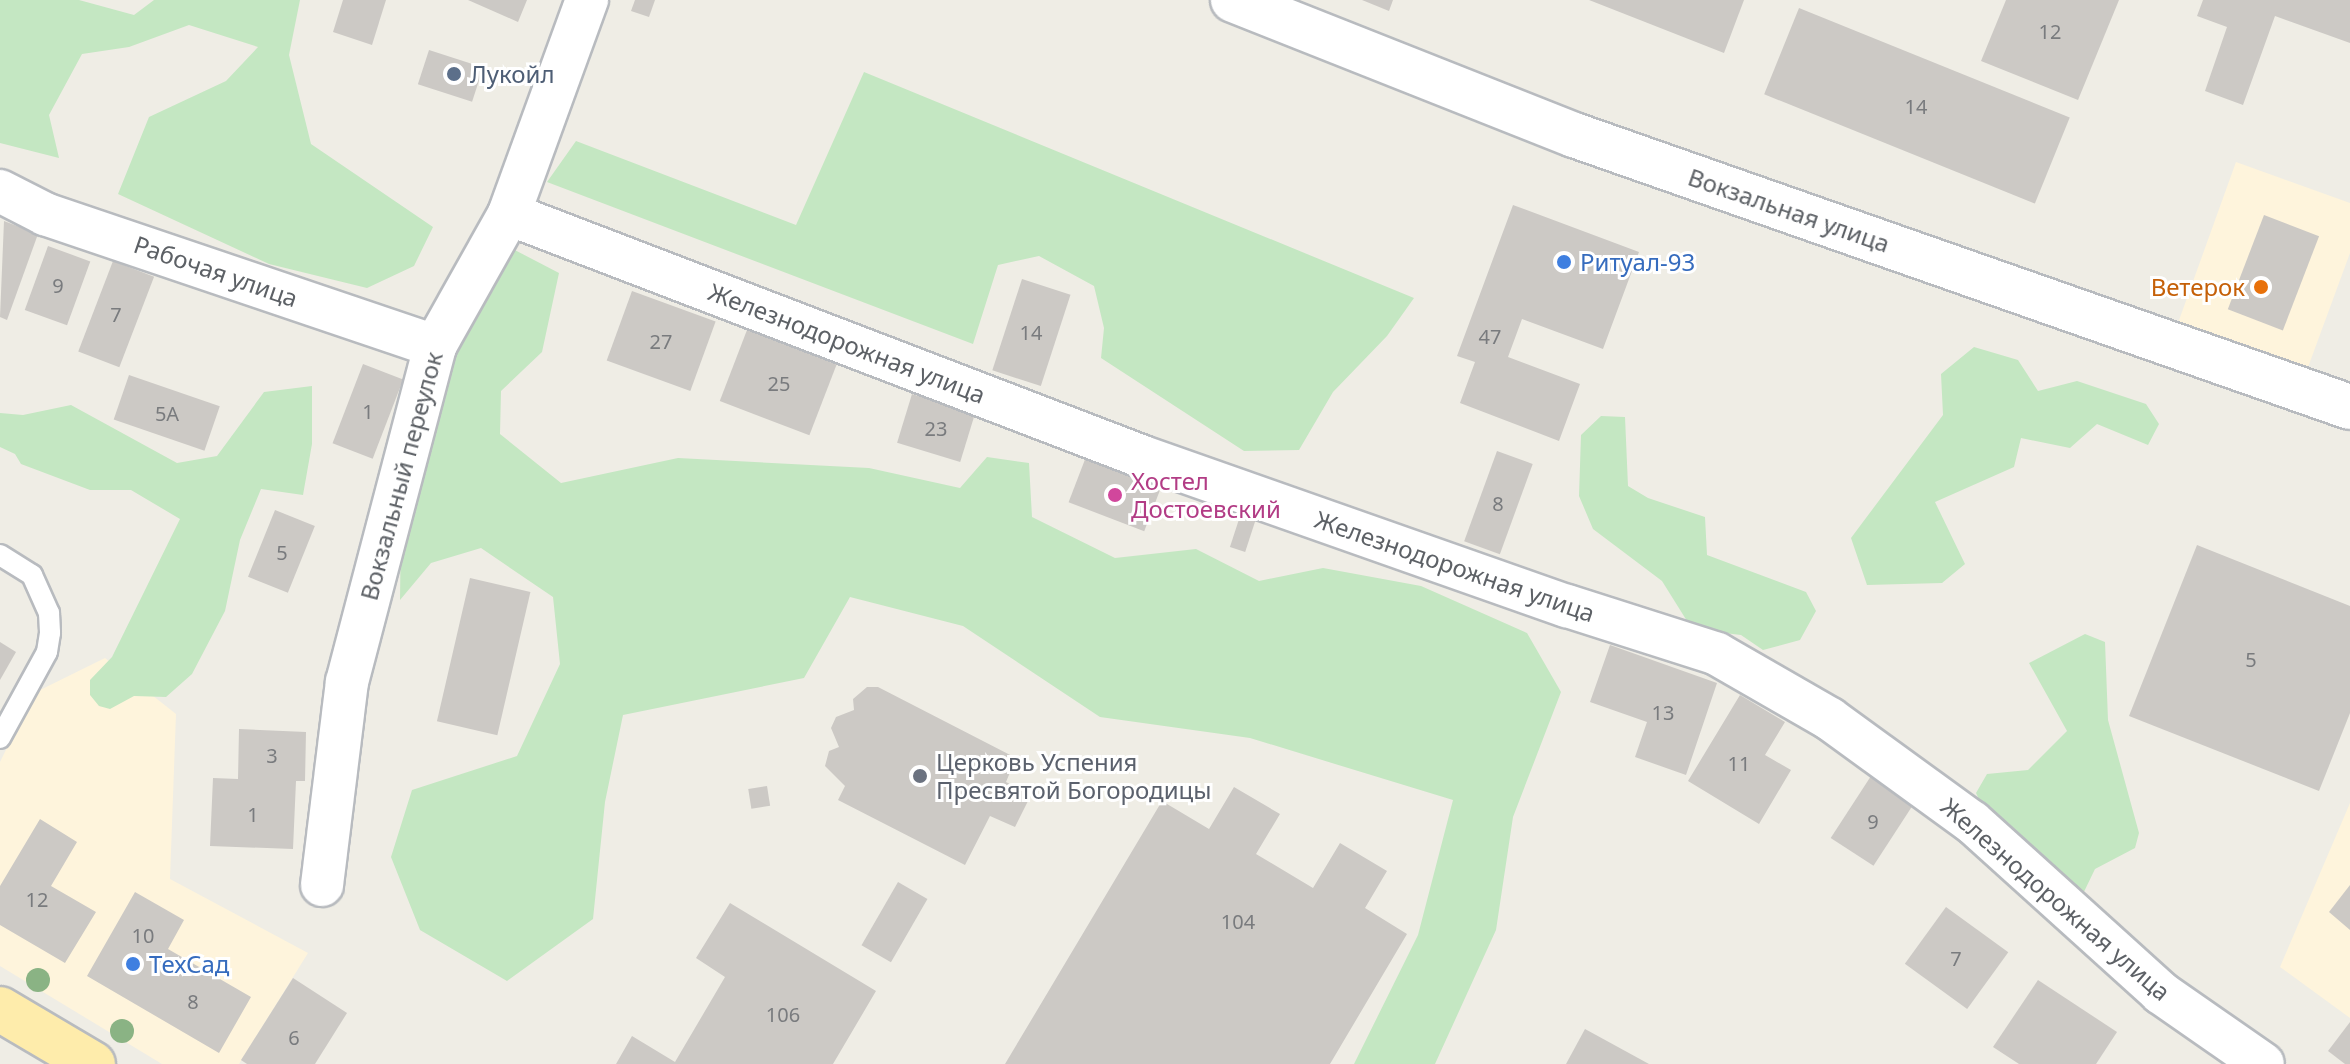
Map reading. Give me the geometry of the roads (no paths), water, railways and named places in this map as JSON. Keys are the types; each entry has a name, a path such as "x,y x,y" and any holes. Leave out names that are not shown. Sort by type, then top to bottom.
{"main road":[{"name":"Вокзальная улица","path":"1233,0 1574,135 2350,407"},
{"path":"0,1009 78,1060"}],"street":[{"name":"Вокзальный переулок","path":"322,885 347,682 435,346 509,214 587,0"},
{"name":"Рабочая улица","path":"0,191 45,214 435,346"},
{"name":"Железнодорожная улица","path":"509,214 1143,457 1567,606 1717,654 1830,719 1972,822 2161,993 2263,1064"}],"lane":[{"path":"0,555 32,575 47,603 50,633 47,652 0,738"}],"place":[{"name":"Лукойл","path":"454,74"},
{"name":"Ритуал-93","path":"1564,262"},
{"name":"Ветерок","path":"2261,287"},
{"name":"Хостел Достоевский","path":"1115,495"},
{"name":"Церковь Успения Пресвятой Богородицы","path":"920,776"},
{"name":"ТехСад","path":"133,964"}]}
